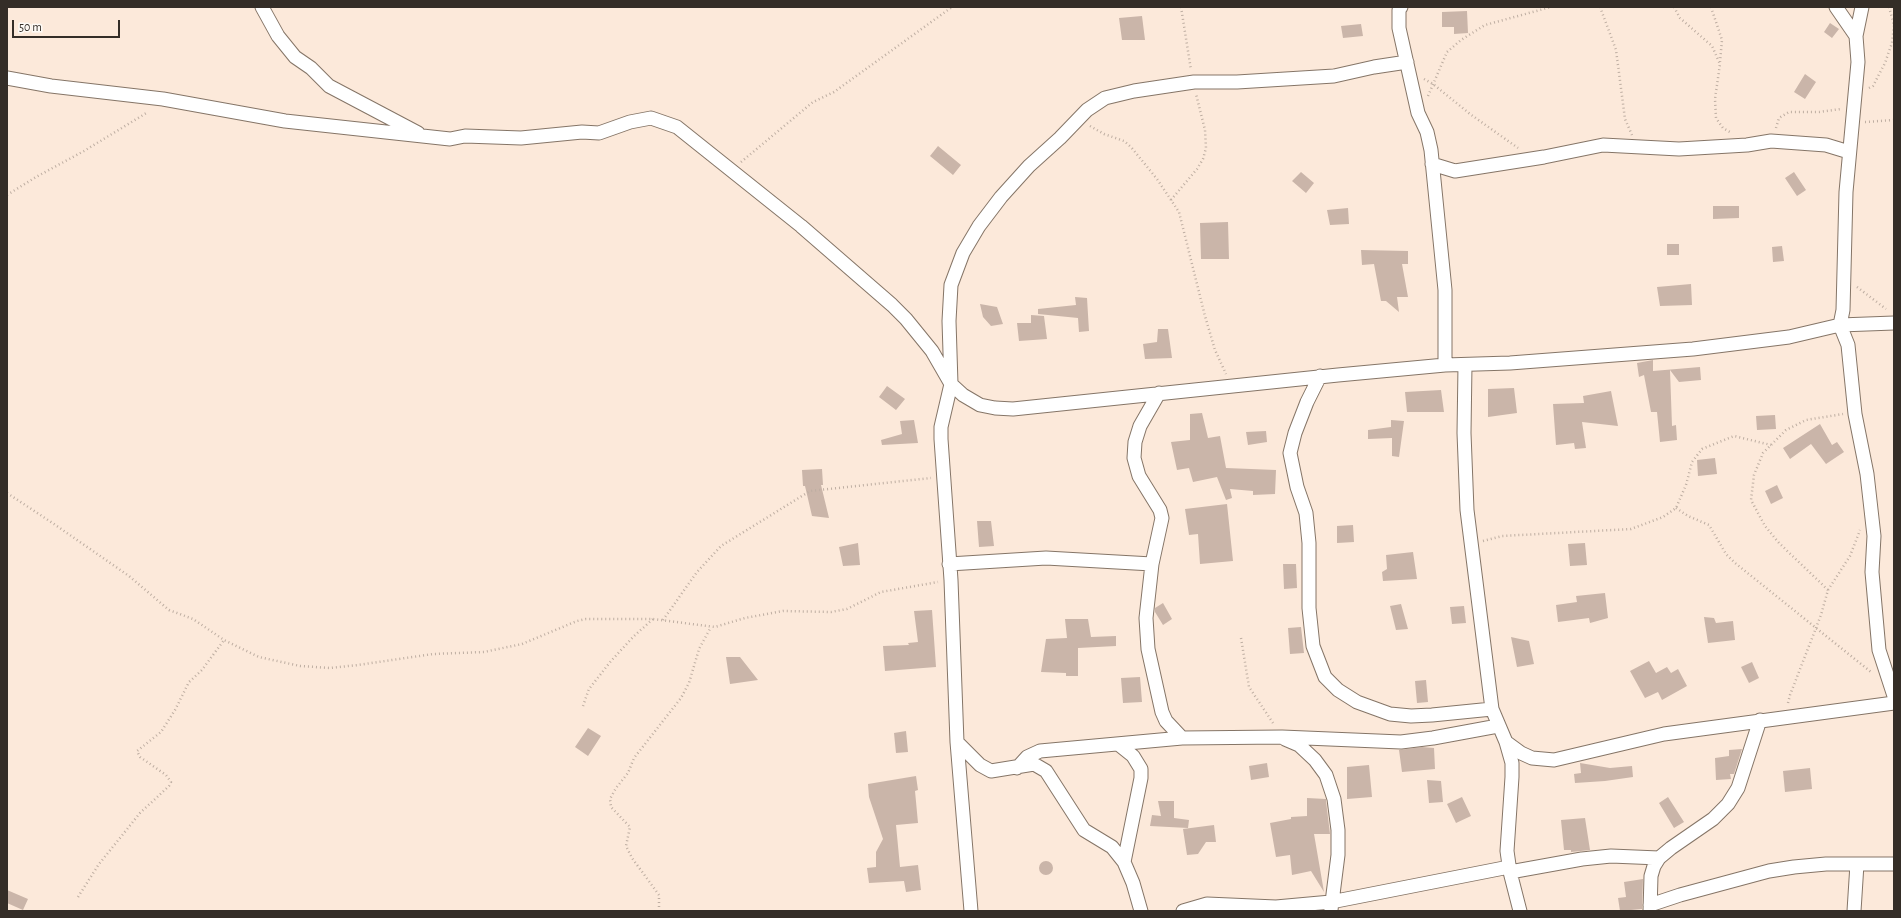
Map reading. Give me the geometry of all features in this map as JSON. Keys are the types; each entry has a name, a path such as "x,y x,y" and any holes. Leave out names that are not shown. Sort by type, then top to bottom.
{"street":[{"path":"262,7 278,36 295,57 311,68 329,86 424,136"},
{"path":"1401,7 1399,10 1399,28 1418,113 1427,132 1432,164 1445,290 1445,365"},
{"path":"1836,7 1856,36"},
{"path":"1862,7 1856,36 1858,62 1845,200 1842,310 1840,325 1848,345 1855,414 1865,458 1873,529 1872,572 1879,650 1894,696"},
{"path":"971,911 957,742 951,580 942,476 941,426 951,384 949,321 951,285 963,253 979,226 1001,197 1029,166 1060,138 1086,110 1105,98 1134,91 1194,82 1237,82 1334,76 1374,67 1408,66"},
{"path":"7,78 51,86 167,100 285,121 450,139 466,136 521,138 582,132 599,133 630,122 651,118 677,127 730,171 801,226 897,310 932,351 951,384 963,395 980,404 994,408 1013,409 1320,376 1445,365 1510,363 1693,349 1788,337 1840,325 1891,317"},
{"path":"1432,164 1456,171 1603,145 1679,149 1747,145 1771,141 1826,145 1849,152"},
{"path":"1465,365 1464,433 1470,543 1492,709 1506,742 1512,763 1507,851 1520,911"},
{"path":"1320,376 1307,402 1295,433 1290,453 1297,487 1306,513 1309,544 1310,608 1313,646 1326,677 1338,690 1357,702 1390,714 1411,716 1432,715 1492,709"},
{"path":"1159,393 1140,426 1135,442 1134,458 1139,476 1160,510 1162,518 1152,564 1146,618 1148,648 1162,712 1166,721 1182,738"},
{"path":"949,564 1046,558 1152,564"},
{"path":"1506,742 1521,753 1532,758 1554,760 1664,734 1894,703"},
{"path":"1760,720 1738,788 1728,804 1713,819 1660,858 1651,876 1650,908 1680,895 1769,871 1794,866 1894,864"},
{"path":"1017,768 1027,757 1035,752 1182,738 1282,737 1402,742 1434,738 1498,726"},
{"path":"1282,737 1299,745 1315,760 1326,775 1334,799 1338,830 1338,855 1331,907"},
{"path":"957,742 987,770 996,771 1034,764 1046,771 1084,830 1112,846 1124,862 1134,883 1141,911"},
{"path":"1118,744 1133,756 1141,769 1141,778 1124,862"},
{"path":"1183,911 1207,904 1276,907 1331,907 1510,870 1582,859 1611,856 1660,858"},
{"path":"1854,911 1857,864"}],"path":[{"path":"730,171 813,102 834,92 952,7"},
{"path":"1171,200 1197,168 1203,159 1206,148 1205,130 1194,82 1181,7"},
{"path":"1433,84 1447,52 1461,40 1485,25 1551,7"},
{"path":"1600,7 1616,50 1626,119 1638,148"},
{"path":"1674,7 1680,18 1712,46 1720,64"},
{"path":"1711,7 1722,40 1715,99 1716,118 1723,128 1747,145"},
{"path":"1771,141 1779,118 1789,112 1819,112 1854,103 1866,89 1873,86 1885,63 1892,43 1894,25 1889,7"},
{"path":"1408,66 1507,141 1536,158"},
{"path":"7,195 36,177 84,151 167,100"},
{"path":"1078,119 1104,134 1124,141 1128,144 1157,179 1179,212 1205,316 1216,350 1231,386"},
{"path":"1852,123 1894,120"},
{"path":"1853,280 1856,287 1891,317"},
{"path":"1828,590 1779,543 1765,526 1751,500 1754,475 1763,453 1786,430 1806,420 1855,414"},
{"path":"1470,543 1502,536 1631,529 1663,517 1676,508 1686,485 1692,462 1702,449 1734,436 1771,446"},
{"path":"663,620 697,572 722,546 810,491 942,476"},
{"path":"7,493 129,576 169,610 198,621 224,640 259,657 300,666 330,668 433,654 484,652 522,644 577,621 586,619 653,619 711,627 745,618 783,611 831,612 848,609 881,592 951,580"},
{"path":"1676,508 1688,516 1709,525 1726,554 1735,563 1816,628 1843,647 1873,673"},
{"path":"1786,718 1790,695 1821,615 1828,590 1850,556 1856,536 1862,525"},
{"path":"583,706 589,689 611,661 634,636 653,619"},
{"path":"659,911 659,895 626,846 630,827 611,807 610,799 616,788 628,773 634,758 681,698 689,683 699,649 711,627"},
{"path":"1241,638 1249,687 1282,737"},
{"path":"78,897 99,864 140,813 169,786 170,782 168,777 140,757 137,751 160,732 175,710 189,682 202,670 224,640"}],"building":[{"path":"1467,11 1468,33 1454,34 1454,27 1442,27 1442,12"},
{"path":"1142,16 1145,40 1122,40 1119,18"},
{"path":"1830,23 1839,29 1832,38 1824,32"},
{"path":"1361,24 1363,36 1343,38 1341,26"},
{"path":"1805,74 1816,82 1805,99 1794,92"},
{"path":"938,146 961,165 953,175 930,156"},
{"path":"1301,172 1314,183 1306,193 1292,181"},
{"path":"1794,172 1806,190 1797,196 1785,178"},
{"path":"1713,206 1739,206 1739,218 1713,219"},
{"path":"1348,208 1349,224 1330,225 1327,210"},
{"path":"1228,222 1229,259 1201,259 1200,223"},
{"path":"1667,244 1679,244 1679,255 1667,255"},
{"path":"1782,246 1784,261 1773,262 1772,247"},
{"path":"1361,250 1408,251 1408,264 1402,264 1408,297 1397,297 1399,312 1386,301 1381,301 1374,264 1362,265"},
{"path":"1691,284 1692,305 1660,306 1657,287"},
{"path":"1075,297 1087,298 1089,331 1079,332 1078,318 1038,314 1038,309 1076,305"},
{"path":"980,304 997,307 1003,324 991,326 983,317"},
{"path":"1031,315 1044,316 1047,339 1019,341 1017,323 1031,323"},
{"path":"1158,329 1168,329 1172,358 1145,359 1143,344 1157,342"},
{"path":"1653,360 1653,371 1700,367 1701,380 1679,382 1670,370 1672,426 1676,425 1677,440 1660,442 1657,412 1651,412 1644,375 1639,377 1637,363"},
{"path":"887,386 905,399 896,410 879,397"},
{"path":"1514,388 1517,413 1488,417 1488,389"},
{"path":"1441,390 1444,412 1407,412 1405,392"},
{"path":"1611,391 1618,426 1582,422 1586,448 1575,449 1574,443 1556,445 1553,404 1584,403 1583,396"},
{"path":"1202,413 1208,438 1220,436 1226,468 1276,470 1275,494 1253,495 1253,491 1230,489 1232,498 1226,500 1217,477 1193,482 1189,468 1177,470 1171,442 1190,440 1190,414"},
{"path":"1775,415 1776,429 1757,430 1756,416"},
{"path":"914,420 918,443 882,445 881,440 902,434 900,421"},
{"path":"1391,420 1404,421 1399,457 1392,456 1392,438 1368,439 1368,430 1391,427"},
{"path":"1820,424 1832,445 1837,442 1844,452 1826,464 1811,444 1790,459 1783,448"},
{"path":"1266,431 1267,442 1248,445 1246,432"},
{"path":"1715,458 1717,474 1698,476 1697,460"},
{"path":"822,469 823,485 821,485 829,518 812,516 805,486 803,486 802,470"},
{"path":"1777,485 1783,498 1771,504 1765,491"},
{"path":"1227,504 1233,561 1200,564 1198,534 1189,535 1185,509"},
{"path":"977,521 991,521 994,546 979,547"},
{"path":"1353,525 1354,542 1337,543 1337,526"},
{"path":"858,543 860,565 843,566 839,547"},
{"path":"1585,543 1587,565 1570,566 1568,544"},
{"path":"1413,552 1417,579 1383,581 1382,572 1387,569 1386,555"},
{"path":"1283,564 1296,564 1297,588 1284,589"},
{"path":"1605,593 1608,618 1590,623 1589,618 1558,622 1556,605 1577,602 1576,596"},
{"path":"1163,603 1172,619 1163,625 1155,612 1155,608"},
{"path":"1401,604 1408,629 1396,630 1390,606"},
{"path":"1464,606 1466,623 1452,624 1450,607"},
{"path":"932,610 936,667 885,671 883,646 909,645 908,643 918,642 914,611"},
{"path":"1704,617 1714,618 1716,623 1733,621 1735,640 1708,643"},
{"path":"1065,619 1088,619 1091,637 1116,636 1116,646 1078,648 1078,676 1066,676 1066,673 1041,672 1046,639 1067,638"},
{"path":"1301,627 1304,653 1290,654 1288,628"},
{"path":"1511,637 1529,641 1534,664 1517,667"},
{"path":"726,657 740,657 758,680 730,684"},
{"path":"1649,661 1656,673 1667,667 1671,673 1678,669 1687,686 1662,700 1658,692 1645,698 1630,671"},
{"path":"1752,662 1759,678 1749,683 1741,667"},
{"path":"1140,677 1142,702 1123,703 1121,678"},
{"path":"1426,680 1428,702 1417,703 1415,681"},
{"path":"588,728 601,736 588,756 575,747"},
{"path":"906,731 908,752 896,753 894,733"},
{"path":"1422,747 1434,748 1435,769 1402,772 1399,750"},
{"path":"1742,749 1734,774 1730,774 1731,779 1716,780 1715,758 1729,756 1729,750"},
{"path":"1267,763 1269,777 1251,780 1249,766"},
{"path":"1580,763 1610,768 1632,766 1633,777 1575,783 1574,774 1581,773"},
{"path":"1369,765 1372,797 1347,799 1347,767"},
{"path":"1810,768 1812,789 1785,792 1783,771"},
{"path":"916,776 918,790 915,791 918,823 896,825 900,867 918,865 921,890 906,892 904,881 869,883 867,868 876,867 876,852 883,839 869,797 868,784"},
{"path":"1427,780 1441,781 1443,802 1429,803"},
{"path":"1462,797 1471,816 1456,823 1447,804"},
{"path":"1668,797 1684,822 1674,828 1659,803"},
{"path":"1307,798 1326,799 1330,834 1314,834 1324,892 1311,871 1292,875 1290,855 1276,857 1270,823 1291,819 1291,817 1307,816"},
{"path":"1158,801 1174,801 1174,818 1189,820 1188,828 1150,826 1152,815 1161,816"},
{"path":"1585,818 1590,850 1571,852 1571,850 1564,850 1561,820"},
{"path":"1214,825 1216,842 1206,842 1198,854 1187,855 1183,829"},
{"path":"1043,861 1049,861 1053,865 1053,871 1049,875 1043,875 1039,871 1039,865"},
{"path":"1643,879 1642,909 1620,911 1618,898 1626,897 1624,882"},
{"path":"7,890 28,899 23,910 7,903"}]}
